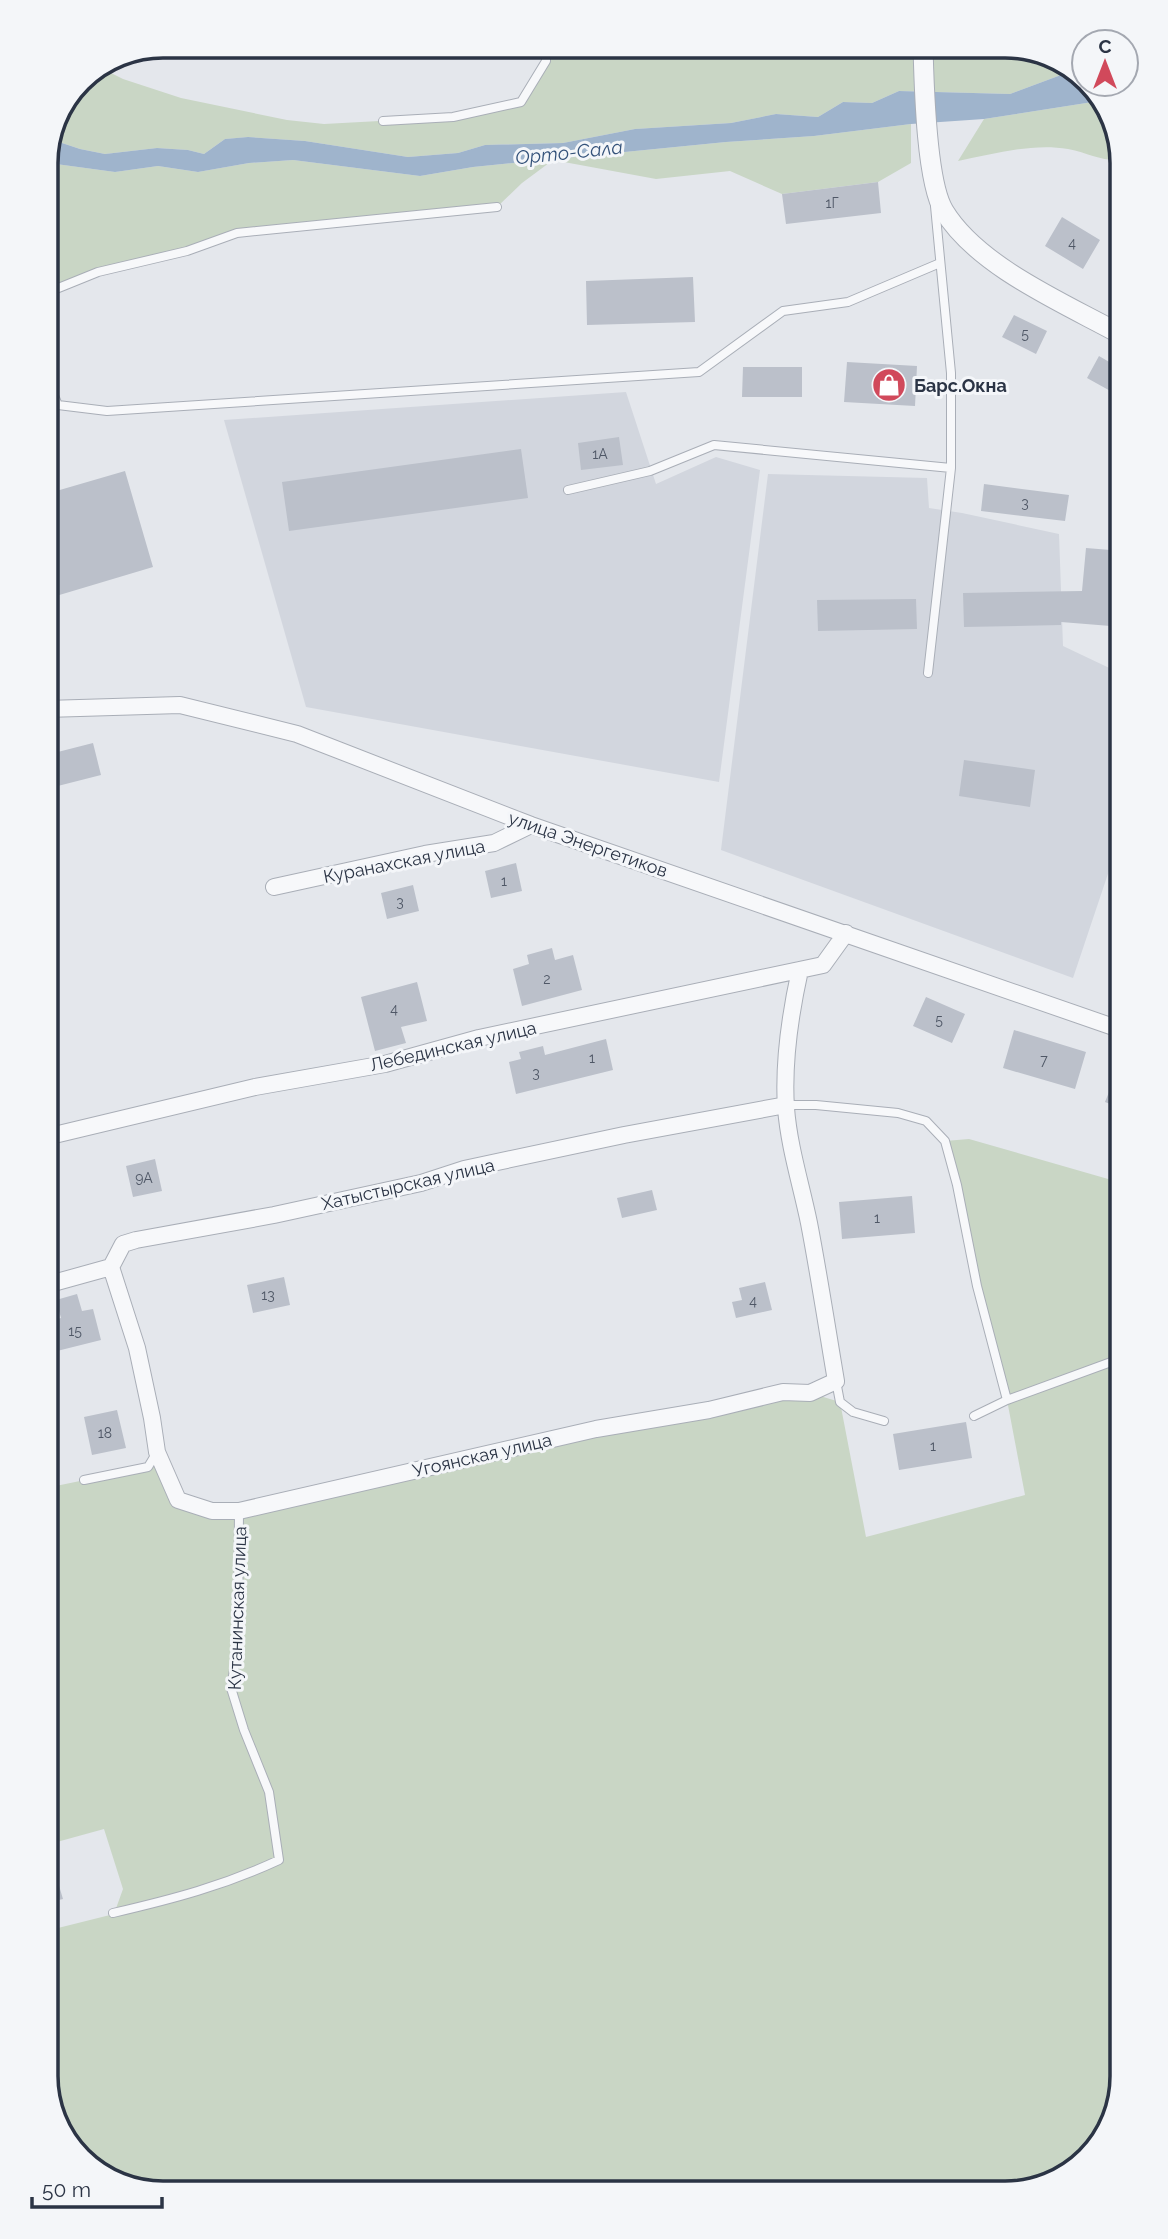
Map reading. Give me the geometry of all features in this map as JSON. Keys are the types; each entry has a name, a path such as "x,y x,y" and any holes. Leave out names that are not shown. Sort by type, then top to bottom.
{"street":[{"path":"923,58 931,167 943,209 968,240 1013,276 1110,329"},
{"name":"улица Энергетиков","path":"58,709 180,705 297,734 531,825 1110,1026"},
{"name":"Куранахская улица","path":"274,887 425,854 494,843 531,825"},
{"name":"Лебединская улица","path":"58,1134 255,1087 385,1064 479,1038 823,965 846,933"},
{"path":"800,970 792,1006 786,1067 786,1105 790,1143 816,1259 836,1381"},
{"name":"Хатыстырская улица","path":"111,1267 123,1244 136,1240 274,1215 421,1182 464,1169 786,1105"},
{"path":"58,1282 111,1267 137,1348 157,1452"},
{"name":"Угоянская улица","path":"157,1452 178,1500 212,1511 239,1511 596,1429 709,1410 783,1392 810,1394 836,1381"}],"lane":[{"path":"383,121 453,117 521,102 546,58"},
{"path":"928,673 951,468 951,373 931,167"},
{"path":"58,288 98,272 187,250 237,233 497,207"},
{"path":"58,405 107,411 699,372 783,311 848,302 940,262"},
{"path":"568,490 650,471 714,444 951,468"},
{"path":"786,1105 816,1105 898,1113 926,1121 945,1141 989,1337 1007,1400"},
{"path":"974,1416 1007,1400 1110,1362"},
{"path":"836,1381 840,1402 853,1412 884,1421"},
{"path":"84,1480 148,1467 157,1452"},
{"name":"Кутанинская улица","path":"113,1913 182,1897 239,1879 279,1860 270,1792 244,1730 231,1688 238,1646 239,1511"}],"shaded area":[{"path":"626,392 656,484 716,457 760,470 719,782 306,707 224,420"},
{"path":"768,474 927,478 929,508 1059,534 1063,646 1110,668 1110,868 1073,978 721,850"}],"green space":[{"path":"546,58 1012,58 1039,63 1063,75 1010,94 899,91 872,103 843,102 818,117 776,114 731,123 635,129 563,143 485,145 458,153 408,157 305,141 248,137 225,139 204,154 157,148 105,154 60,142 69,116 79,99 110,72 181,98 287,120 324,124 453,117 521,102"},
{"path":"1091,102 1102,123 1110,159 1068,149 1040,147 958,161 984,119"},
{"path":"911,124 911,163 878,182 782,194 730,171 656,179 553,160 522,183 497,207 237,233 98,272 58,288 58,164 115,172 158,166 198,172 249,163 293,160 420,176 473,167 814,136"},
{"path":"969,1139 1110,1180 1110,2076 1107,2103 1093,2134 1084,2145 1058,2167 1045,2173 1026,2179 1005,2181 156,2181 123,2173 99,2160 72,2129 60,2097 58,1928 114,1914 123,1889 104,1829 58,1842 58,1486 148,1467 157,1452 179,1500 212,1511 810,1393 840,1402 866,1537 1025,1495 1007,1400 945,1141"}],"water":[{"name":"Орто-Сала","path":"1063,75 1070,81 1070,98 1088,98 1091,102 984,119 473,167 420,176 293,160 249,163 198,172 158,166 115,172 58,164 60,142 105,154 157,148 204,154 225,139 248,137 305,141 408,157 458,153 485,145 563,143 635,129 731,123 776,114 818,117 843,102 872,103 899,91 1010,94"}],"building":[{"path":"878,182 881,213 786,224 782,194"},
{"path":"1062,217 1100,240 1083,269 1045,246"},
{"path":"693,277 695,322 587,325 586,281"},
{"path":"1014,315 1047,331 1036,354 1002,337"},
{"path":"1099,356 1110,362 1110,391 1087,378"},
{"path":"847,362 917,366 915,406 844,402"},
{"path":"743,367 802,367 802,397 742,397"},
{"path":"619,437 623,465 581,470 578,443"},
{"path":"521,449 528,498 289,531 282,482"},
{"path":"125,471 153,567 58,595 58,491"},
{"path":"984,484 1069,495 1065,521 981,511"},
{"path":"1086,548 1110,550 1110,626 1061,622 1061,625 964,627 963,593 1082,591"},
{"path":"916,599 917,629 818,631 817,600"},
{"path":"93,743 101,775 58,786 58,752"},
{"path":"964,760 1035,770 1030,807 959,796"},
{"path":"516,863 522,891 491,898 485,871"},
{"path":"413,885 419,911 387,919 381,893"},
{"path":"552,948 555,960 573,955 582,990 522,1006 513,969 529,964 527,955"},
{"path":"417,982 427,1021 401,1027 406,1043 375,1051 361,997"},
{"path":"926,997 965,1014 952,1043 913,1026"},
{"path":"1014,1030 1086,1052 1075,1089 1003,1068"},
{"path":"606,1039 613,1070 516,1094 509,1062 521,1059 519,1052 543,1046 545,1055"},
{"path":"1110,1090 1110,1104 1105,1102"},
{"path":"155,1159 162,1191 133,1197 126,1166"},
{"path":"652,1190 657,1210 622,1218 617,1198"},
{"path":"912,1196 915,1233 842,1239 839,1202"},
{"path":"284,1277 290,1305 253,1313 247,1285"},
{"path":"765,1282 772,1310 736,1318 732,1302 742,1300 739,1288"},
{"path":"77,1294 82,1311 93,1309 101,1340 58,1351 58,1319 61,1318 58,1299"},
{"path":"117,1410 126,1448 92,1455 84,1417"},
{"path":"966,1422 972,1458 899,1470 893,1434"},
{"path":"58,1882 63,1899 58,1900"}],"place":[{"name":"Барс.Окна","path":"889,385"}]}
